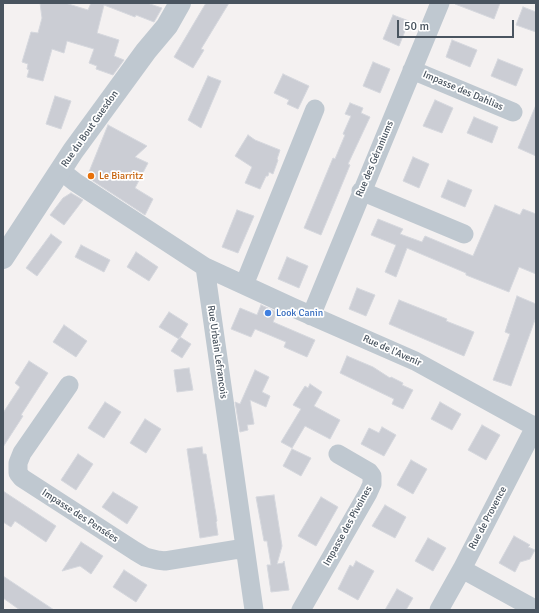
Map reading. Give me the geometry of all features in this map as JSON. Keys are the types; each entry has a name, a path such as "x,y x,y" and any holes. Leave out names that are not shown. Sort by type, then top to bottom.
{"street":[{"name":"Rue du Bout Guesdon","path":"5,250 60,170 146,51 167,26 180,3"},
{"name":"Rue des Géraniums","path":"311,316 361,191 440,3"},
{"name":"Impasse des Dahlias","path":"412,70 513,112"},
{"path":"244,285 315,109"},
{"path":"60,170 75,182 205,267"},
{"path":"361,191 464,234"},
{"name":"Rue de l'Avenir","path":"205,267 311,316 416,361 536,426"},
{"name":"Rue Urbain Lefrancois","path":"205,267 254,610"},
{"name":"Impasse des Pensées","path":"69,385 22,453 18,462 18,473 22,478 145,557 165,561 245,548"},
{"name":"Rue de Provence","path":"439,610 530,451 536,426"},
{"name":"Impasse des Pivoines","path":"301,610 372,484 372,476 369,472 338,454"},
{"path":"462,570 533,608"}],"building":[{"path":"40,3 65,3 88,10 91,3 147,3 162,8 154,22 136,15 135,17 104,5 97,33 119,40 114,56 124,60 113,75 96,69 97,66 89,63 94,49 67,41 64,53 52,49 43,81 27,77 29,70 27,69 28,64 22,62 31,32 38,33 42,18"},
{"path":"206,3 229,3 201,49 204,50 193,68 174,57"},
{"path":"455,3 500,3 494,19"},
{"path":"523,7 536,12 536,32 516,25"},
{"path":"393,15 409,21 399,46 383,39"},
{"path":"452,40 477,50 470,67 446,57"},
{"path":"498,59 523,69 516,86 491,76"},
{"path":"373,62 390,69 380,93 363,86"},
{"path":"283,74 309,86 298,109 287,104 289,100 274,93"},
{"path":"208,76 221,81 201,128 188,120"},
{"path":"55,96 71,101 61,129 46,124"},
{"path":"435,100 453,108 442,133 423,126"},
{"path":"350,103 363,108 361,113 370,117 348,164 350,165 321,235 304,228 333,158 335,159 345,135 343,134 351,116 345,114"},
{"path":"536,105 536,156 518,148"},
{"path":"474,117 498,127 492,143 467,133"},
{"path":"108,125 147,146 135,157 148,163 135,188 153,199 145,215 90,179 89,172"},
{"path":"248,135 255,140 280,150 273,174 269,172 260,189 245,183 252,167 235,156"},
{"path":"413,157 429,164 419,188 403,181"},
{"path":"448,180 472,190 465,207 441,197"},
{"path":"71,193 83,200 64,225 50,215 63,198"},
{"path":"495,205 520,215 523,209 536,214 536,274 519,267 509,292 466,275 466,273 407,248 396,277 385,272 396,245 371,235 378,219 403,229 400,234 422,242 425,236 473,256"},
{"path":"237,210 254,216 238,253 222,247"},
{"path":"51,234 62,242 37,276 26,268"},
{"path":"81,245 110,260 104,272 75,257"},
{"path":"136,252 158,267 149,281 127,267"},
{"path":"287,257 308,266 299,288 278,279"},
{"path":"357,288 375,295 366,316 349,309"},
{"path":"517,296 536,304 536,317 511,386 493,380 510,334 505,332"},
{"path":"399,300 447,319 446,321 474,332 464,356 389,324"},
{"path":"261,305 277,312 273,322 315,340 307,357 284,347 286,342 255,329 251,337 231,329 240,308 257,315"},
{"path":"169,312 188,324 179,339 159,327"},
{"path":"64,325 87,341 76,357 53,342"},
{"path":"180,337 191,344 182,358 171,351"},
{"path":"347,356 373,367 413,390 403,409 392,404 394,399 340,373"},
{"path":"29,361 48,373 21,415 23,416 3,447 3,413 20,387 15,383"},
{"path":"189,368 193,390 177,392 174,370"},
{"path":"255,370 269,377 262,392 270,396 266,407 250,400 254,424 247,425 248,430 240,432 235,402 240,404"},
{"path":"310,384 322,392 314,406 340,420 330,439 305,426 292,448 281,442 301,409 293,405 305,386 308,388"},
{"path":"105,402 121,412 104,438 88,428"},
{"path":"440,402 461,414 452,430 431,419"},
{"path":"145,419 161,429 146,453 130,443"},
{"path":"482,425 500,435 486,460 468,450"},
{"path":"382,427 396,435 384,456 361,444 369,428 379,433"},
{"path":"202,447 203,454 206,454 218,535 200,538 187,449"},
{"path":"292,449 311,458 301,476 283,466"},
{"path":"78,454 93,464 76,490 61,480"},
{"path":"411,460 427,469 413,494 397,485"},
{"path":"3,491 56,526 46,542 15,521 11,527 3,522"},
{"path":"113,492 138,507 127,524 102,507"},
{"path":"274,495 282,546 277,564 283,563 284,561 289,590 271,592 267,565 271,565 267,541 264,541 256,497"},
{"path":"321,497 338,507 316,546 298,536"},
{"path":"385,505 406,517 395,538 372,526"},
{"path":"514,536 530,545 528,547 535,550 530,559 520,562 515,572 499,563"},
{"path":"428,538 446,548 433,571 415,561"},
{"path":"81,542 103,556 91,574 80,566 62,571"},
{"path":"356,561 374,571 358,600 338,589 350,565 353,567"},
{"path":"124,570 147,585 136,602 113,587"},
{"path":"3,576 54,610 20,610 3,598"},
{"path":"397,589 413,598 406,610 385,610"}],"place":[{"name":"Le Biarritz","path":"91,176"},
{"name":"Look Canin","path":"268,313"}]}
